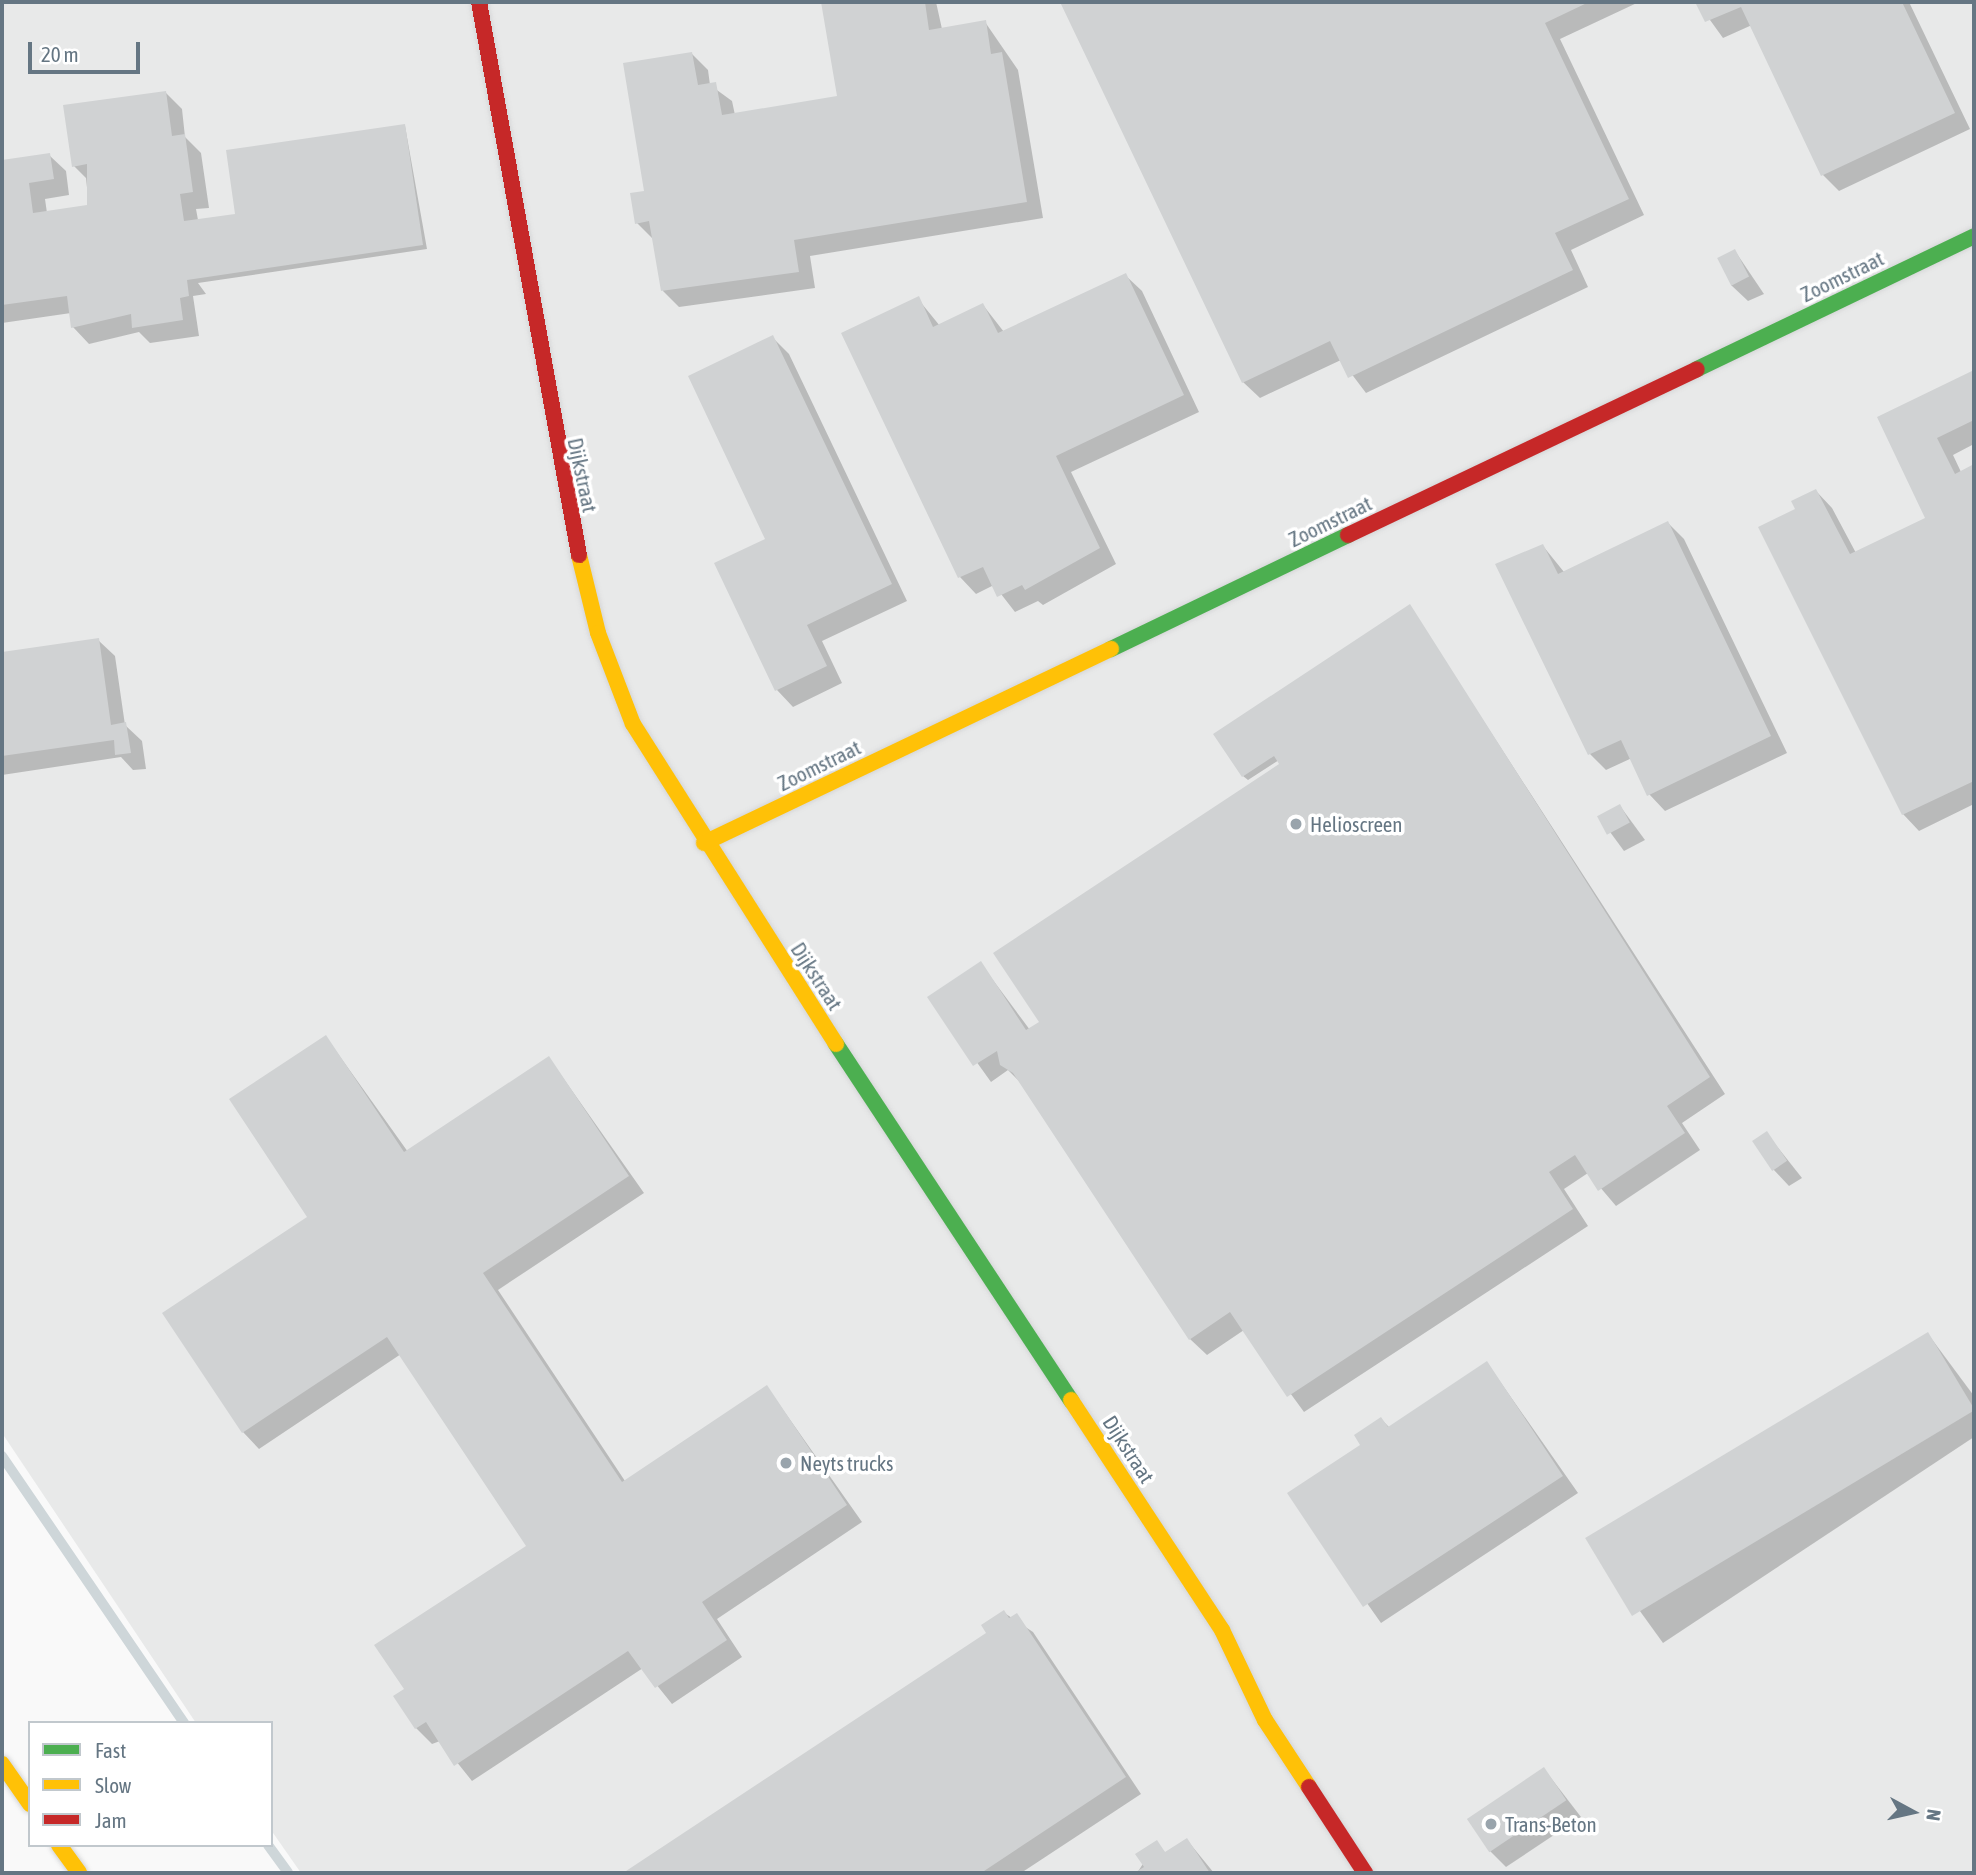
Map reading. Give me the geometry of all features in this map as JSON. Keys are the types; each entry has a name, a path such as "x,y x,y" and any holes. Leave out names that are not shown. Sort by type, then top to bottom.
{"main road":[{"name":"Dijkstraat","path":"479,2 561,475 598,633 633,724 704,843 1222,1630 1265,1720 1365,1873"},
{"name":"Zoomstraat","path":"704,843 1974,236"},
{"path":"2,1764 28,1801"},
{"path":"60,1847 79,1873"}],"shaded area":[{"path":"2,2 1974,2 1974,1873 301,1873 273,1833 273,1721 195,1721 2,1433"}],"building":[{"path":"821,2 925,2 929,30 986,20 991,54 1002,52 1027,202 794,240 799,272 661,291 649,221 635,224 630,193 644,191 623,63 692,52 698,85 716,82 722,115 837,96"},
{"path":"1060,2 1589,2 1545,23 1629,199 1555,233 1573,270 1348,378 1330,341 1242,383"},
{"path":"1695,2 1902,2 1955,113 1821,176 1741,7 1705,22"},
{"path":"166,91 172,136 185,134 193,192 180,194 184,221 235,214 226,150 405,124 423,245 187,280 189,296 180,298 183,320 132,328 131,314 71,328 67,296 2,305 2,160 50,153 54,179 29,183 33,213 87,205 87,164 72,167 63,105"},
{"path":"1735,249 1749,277 1731,286 1717,258"},
{"path":"1126,273 1184,395 1056,456 1100,548 1025,590 1022,585 997,597 983,567 958,578 841,333 919,296 933,327 983,303 998,333"},
{"path":"773,335 892,584 807,625 827,666 775,691 714,563 765,539 688,376"},
{"path":"1974,370 1974,420 1937,438 1955,474 1974,464 1974,781 1902,815 1758,527 1795,509 1791,501 1816,489 1850,554 1925,518 1877,417"},
{"path":"1668,521 1771,736 1647,796 1621,740 1588,755 1495,564 1543,544 1558,574"},
{"path":"1410,604 1710,1077 1667,1106 1685,1133 1598,1191 1575,1155 1549,1172 1573,1209 1287,1397 1230,1312 1189,1340 1013,1073 1000,1065 997,1051 973,1066 927,997 981,961 1026,1030 1039,1022 993,953 1279,764 1274,756 1242,777 1213,734"},
{"path":"99,638 111,725 126,722 131,753 115,755 114,740 2,756 2,652"},
{"path":"1620,804 1630,823 1607,835 1597,816"},
{"path":"326,1035 404,1152 549,1056 629,1176 483,1273 622,1482 767,1385 847,1505 702,1602 727,1640 655,1688 628,1651 454,1766 426,1722 415,1729 393,1696 404,1689 374,1645 526,1546 387,1337 242,1433 162,1313 307,1217 229,1099"},
{"path":"1767,1131 1787,1161 1772,1171 1752,1141"},
{"path":"1928,1332 1974,1411 1632,1616 1585,1538"},
{"path":"1487,1361 1563,1476 1363,1607 1287,1493 1360,1445 1354,1435 1381,1417 1388,1427"},
{"path":"1004,1610 1009,1618 1017,1613 1126,1777 981,1873 623,1873 986,1633 981,1625"},
{"path":"1544,1767 1566,1800 1489,1852 1467,1819"},
{"path":"1187,1838 1210,1873 1134,1873 1144,1867 1135,1854 1157,1840 1165,1852"}],"waterway":[{"path":"2,1456 183,1721"},
{"path":"269,1847 288,1873"}],"traffic: fast":[{"path":"1697,369 1974,236"},
{"path":"1111,649 1348,535"},
{"path":"836,1044 1071,1400"}],"traffic: slow":[{"path":"579,555 598,633 633,724 836,1044"},
{"path":"704,843 1111,649"},
{"path":"1071,1400 1222,1630 1265,1720 1309,1787"},
{"path":"2,1764 28,1801"},
{"path":"60,1847 79,1873"}],"traffic: jam":[{"path":"479,2 579,555"},
{"path":"1348,535 1697,369"},
{"path":"1309,1787 1365,1873"}],"place":[{"name":"Helioscreen","path":"1296,824"},
{"name":"Neyts trucks","path":"786,1463"},
{"name":"Trans-Beton","path":"1491,1824"}]}
